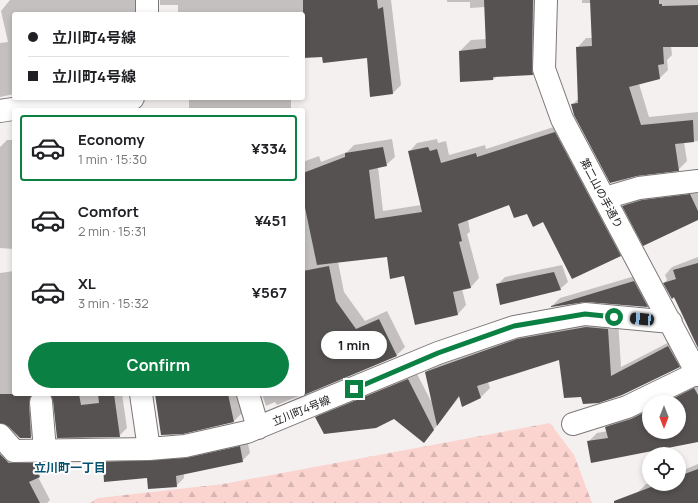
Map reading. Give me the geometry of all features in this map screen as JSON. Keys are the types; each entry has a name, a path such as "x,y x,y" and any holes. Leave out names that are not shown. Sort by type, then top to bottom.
{"street":[{"path":"147,0 147,12"},
{"name":"第二山の手通り","path":"546,0 544,69 562,119 698,374"},
{"path":"20,108 108,100"},
{"path":"0,111 12,109"},
{"path":"605,198 639,188 698,181"},
{"name":"立川町4号線","path":"0,435 7,454 45,450 149,449 185,446 247,432 258,428 438,353 514,326 585,314 671,322"},
{"path":"573,424 627,407 698,374"},
{"path":"141,396 149,449"},
{"path":"249,396 258,428"},
{"path":"41,402 45,450"}],"green space":[{"path":"550,423 574,455 592,503 89,503 98,498 223,484"}],"building":[{"path":"303,0 377,0 378,9 383,7 393,94 370,97 367,58 323,63 322,57 305,58 305,12 303,12"},
{"path":"484,0 533,0 533,75 493,77 493,80 460,82 459,51 486,48"},
{"path":"590,0 659,0 659,4 662,4 662,6 698,5 698,47 663,47 664,64 658,65 660,79 629,87 641,125 693,120 694,142 675,144 679,171 637,176 610,183 574,115 571,104 578,103 576,47 592,46"},
{"path":"555,132 621,256 572,279 543,222 533,227 527,214 514,218 509,205 458,224 462,241 459,242 471,288 453,292 458,315 415,325 404,276 390,279 387,257 317,265 305,208 305,172 345,157 345,153 383,147 387,166 369,170 375,219 422,212 408,151 428,147 430,151 437,149 441,163 476,153 477,157"},
{"path":"690,194 698,211 698,220 643,246 622,206 642,200"},
{"path":"698,263 698,348 674,297 672,299 663,283 676,279 673,270"},
{"path":"329,266 336,301 356,329 379,319 397,356 305,395 305,271"},
{"path":"554,272 561,290 500,305 496,284"},
{"path":"634,281 648,307 586,302 551,307 551,306"},
{"path":"586,327 608,329 611,376 668,346 680,367 622,395 599,403 583,404 581,397 564,398 559,360 477,386 481,398 462,407 459,396 437,426 425,372 517,339"},
{"path":"408,379 434,430 424,443 394,419 376,428 324,434 315,417"},
{"path":"694,388 698,395 698,442 673,447 642,447 642,453 591,463 587,441 608,438 605,427 631,419 642,414 642,439 686,439 686,395 680,395"},
{"path":"0,394 12,394 12,396 31,396 29,403 31,438 20,438 9,427 0,423"},
{"path":"51,396 79,396 81,405 99,403 98,396 114,396 120,437 57,438 53,401"},
{"path":"155,396 228,396 234,422 183,434 161,435"},
{"path":"240,446 243,462 176,476 177,487 148,489 147,478 104,482 103,462 186,458"},
{"path":"0,454 9,463 33,463 40,477 29,482 40,503 0,503"},
{"path":"698,469 698,503 614,503 614,501 642,490 686,491 686,473"}],"district":[{"name":"立川町一丁目","path":"70,467"}],"route":[{"path":"354,389 438,353 514,326 585,314 614,317"}]}
